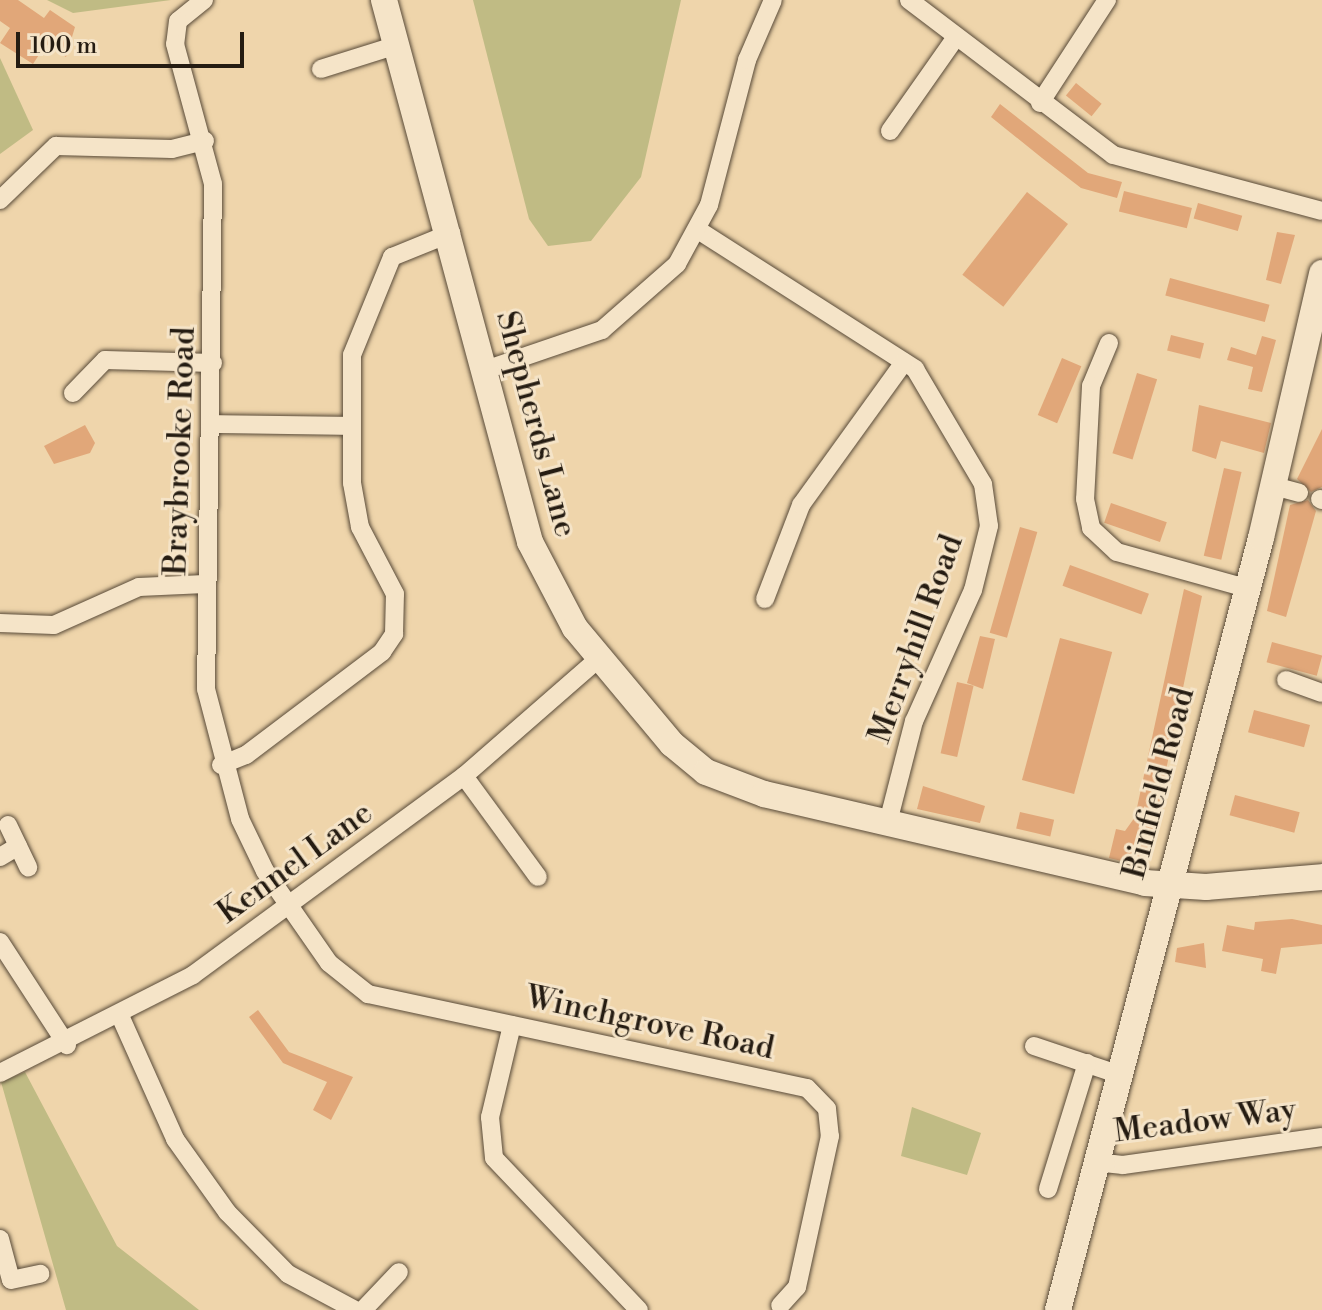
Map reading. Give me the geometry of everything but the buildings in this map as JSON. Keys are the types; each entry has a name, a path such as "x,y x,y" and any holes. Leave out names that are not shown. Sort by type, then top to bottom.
{"street":[{"name":"Braybrooke Road","path":"204,0 178,21 175,44 205,141 215,220 205,584 206,689 221,765 252,845 289,905"},
{"name":"Shepherds Lane","path":"384,0 451,233 530,542 557,599 598,659 660,733 706,772 888,822 1168,885 1322,877"},
{"path":"485,370 602,330 666,277 698,230 747,60 773,0"},
{"path":"909,0 1040,103 1113,155 1322,211"},
{"path":"1040,103 1107,0"},
{"path":"890,131 956,37"},
{"path":"321,69 397,45"},
{"path":"0,200 56,146 172,149 205,141"},
{"name":"Merryhill Road","path":"698,230 904,362 924,378 972,460 989,526 968,604 914,721 888,822"},
{"path":"221,765 246,755 382,652 394,634 395,594 360,527 348,426 352,355 387,265 405,246 451,233"},
{"name":"Binfield Road","path":"1058,1310 1270,485 1314,348 1322,273"},
{"path":"1109,343 1091,386 1085,499 1091,528 1117,552 1246,588"},
{"path":"73,393 105,360 213,363"},
{"path":"765,599 801,505 904,362"},
{"path":"211,424 348,426"},
{"path":"1270,485 1299,493"},
{"path":"0,623 54,625 139,587 205,584"},
{"name":"Kennel Lane","path":"0,1073 121,1018 289,905 464,776 598,659"},
{"path":"1286,680 1322,693"},
{"path":"464,776 538,877"},
{"path":"8,825 28,867"},
{"path":"0,857 18,846"},
{"name":"Winchgrove Road","path":"289,905 329,963 357,988 512,1025 774,1078 807,1088 827,1109 830,1136 797,1287 777,1309"},
{"path":"0,942 67,1045"},
{"path":"121,1018 175,1139 227,1212 288,1274 355,1310"},
{"path":"512,1025 490,1117 494,1158 639,1310"},
{"path":"1034,1046 1117,1074"},
{"path":"1048,1189 1087,1063"},
{"name":"Meadow Way","path":"1095,1162 1123,1165 1322,1137"},
{"path":"0,1239 11,1280 40,1274"},
{"path":"363,1310 399,1272"}],"shaded area":[{"path":"47,0 171,0 73,13"},
{"path":"473,0 681,0 641,177 591,241 548,246 529,219"},
{"path":"0,58 33,130 0,154"},
{"path":"25,1072 117,1246 199,1310 66,1310 1,1082"},
{"path":"912,1107 981,1133 967,1175 901,1156"}]}
